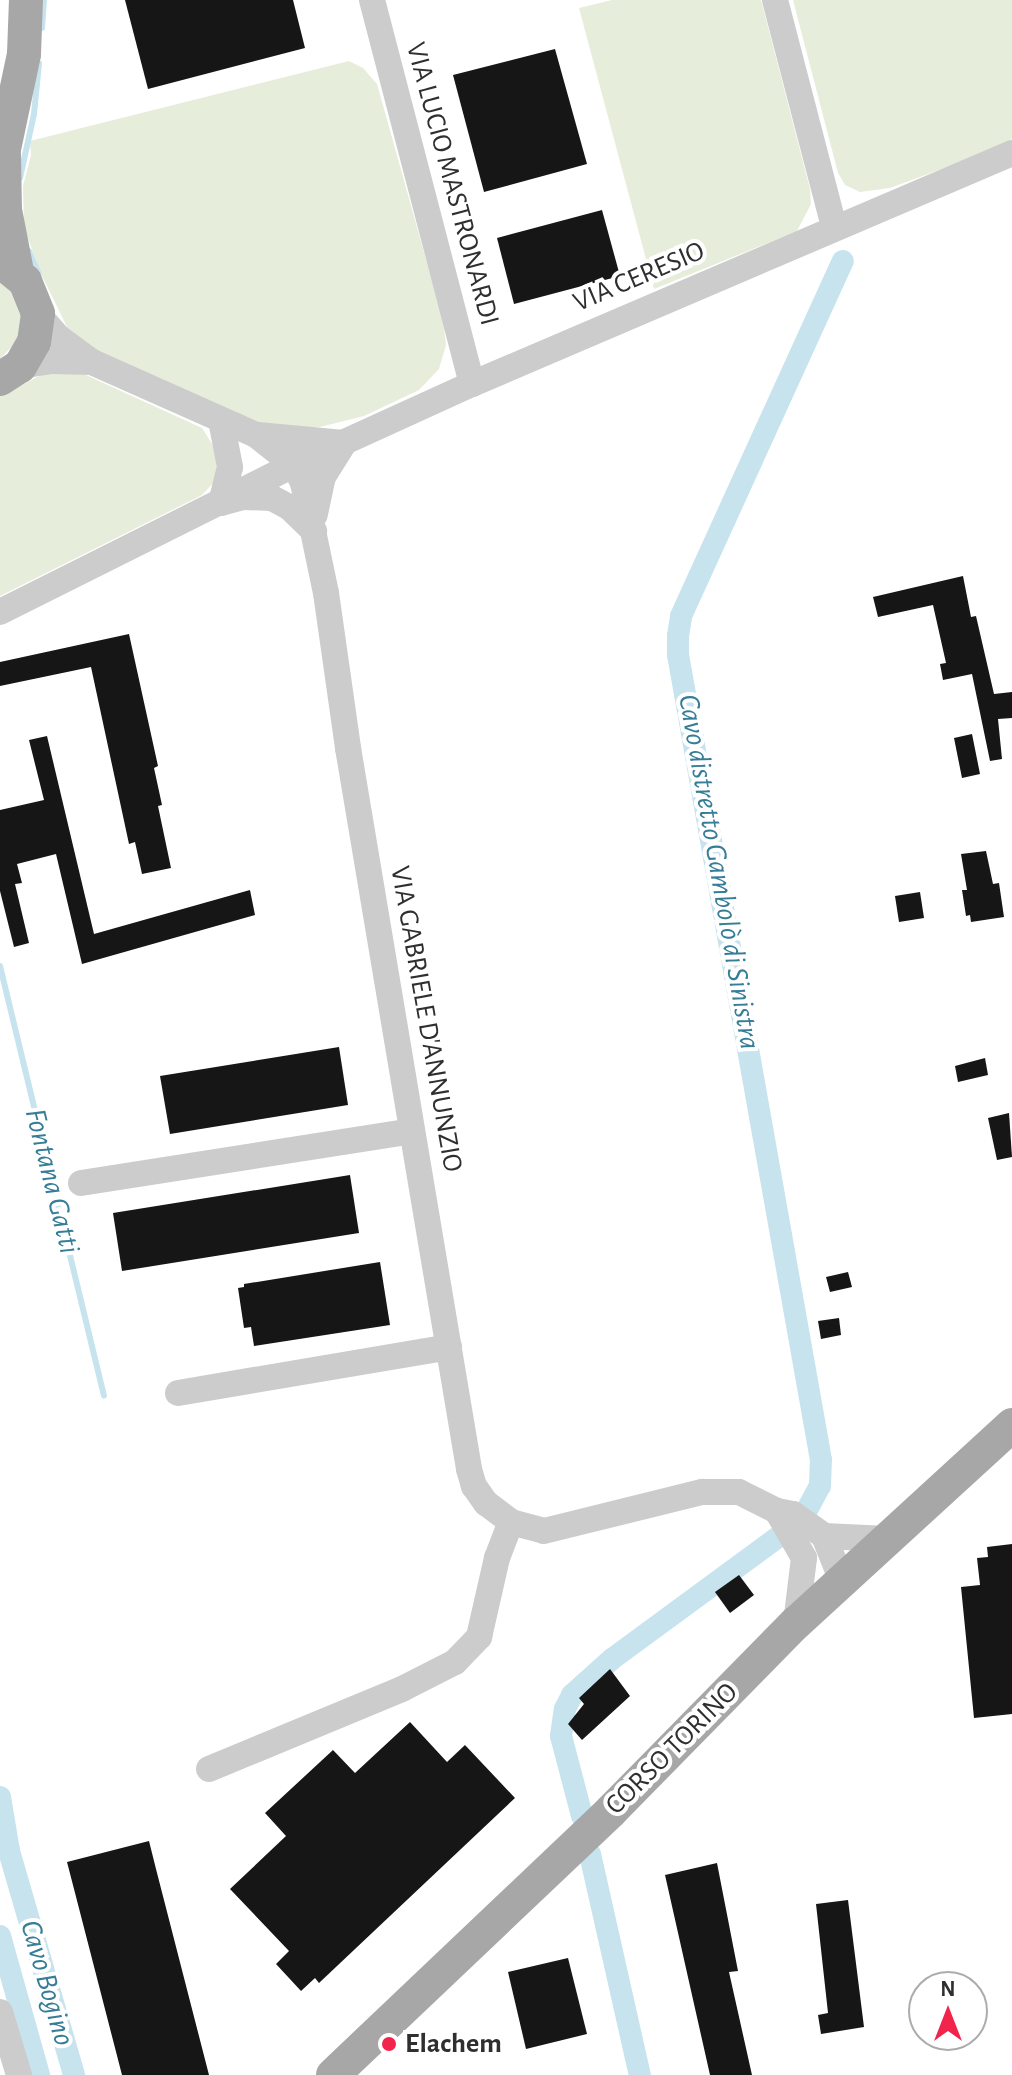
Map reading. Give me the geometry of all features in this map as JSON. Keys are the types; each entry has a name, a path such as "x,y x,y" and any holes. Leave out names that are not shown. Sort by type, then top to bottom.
{"main road":[{"path":"10,372 34,342 38,314 31,291 9,266 2,162 24,54 26,0"},
{"name":"CORSO TORINO","path":"333,2075 611,1811 796,1623 1012,1425"}],"street":[{"name":"VIA LUCIO MASTRONARDI","path":"372,0 472,384"},
{"path":"775,0 834,227"},
{"name":"VIA CERESIO","path":"0,612 294,465 472,384 1012,153"},
{"path":"38,314 58,337 92,362 256,435 294,465"},
{"path":"10,372 52,361 92,362"},
{"path":"221,420 230,467 221,503 244,497 272,498 289,507 314,531"},
{"path":"256,435 344,443 323,476 314,531"},
{"name":"VIA GABRIELE D'ANNUNZIO","path":"294,465 303,483 314,531 412,1131 474,1486 497,1515 511,1522"},
{"path":"81,1183 412,1131"},
{"path":"178,1393 449,1347"},
{"path":"209,1769 402,1689 455,1662 479,1637 497,1558 511,1522 544,1531 720,1490 739,1492 777,1511 793,1514 824,1536 888,1539"},
{"path":"777,1511 804,1558 821,1573 842,1581"},
{"path":"824,1536 842,1581"},
{"path":"796,1623 804,1558"},
{"path":"0,2012 19,2075"}],"green space":[{"path":"612,0 761,0 810,189 811,204 797,231 654,289 579,8"},
{"path":"793,0 1012,0 1012,139 985,153 890,188 860,192 845,185 838,173"},
{"path":"349,61 363,68 377,84 443,320 446,345 439,369 419,390 364,416 320,427 290,430 254,421 113,361 71,335 42,276 24,228 23,186 31,155 30,141"},
{"path":"0,275 21,304 21,330 16,342 0,359"},
{"path":"49,371 86,375 202,428 217,452 216,480 202,495 0,596 0,396"}],"building":[{"path":"125,0 293,0 305,48 148,89"},
{"path":"555,49 587,164 484,192 453,75"},
{"path":"602,210 620,276 514,304 497,238"},
{"path":"963,576 971,617 976,616 994,694 1012,692 1012,718 998,719 1002,759 990,761 972,674 943,680 940,664 946,663 933,605 878,617 873,597"},
{"path":"129,634 158,766 154,768 162,805 158,806 171,868 142,874 135,842 129,844 91,667 0,686 0,662"},
{"path":"972,734 980,774 962,778 954,738"},
{"path":"47,736 94,934 250,890 255,915 82,964 56,854 17,864 22,883 15,884 29,943 14,947 0,891 0,810 44,800 29,740"},
{"path":"986,851 993,884 999,883 1004,917 971,922 970,915 966,916 962,890 967,890 961,854"},
{"path":"920,892 924,918 899,922 895,896"},
{"path":"339,1047 348,1105 170,1134 160,1076"},
{"path":"985,1058 988,1075 958,1082 955,1066"},
{"path":"1009,1113 1012,1157 997,1160 988,1118"},
{"path":"350,1175 359,1233 122,1271 113,1213"},
{"path":"380,1262 390,1325 254,1346 251,1327 244,1328 238,1288 244,1287 244,1284"},
{"path":"848,1272 852,1287 830,1292 826,1277"},
{"path":"839,1318 841,1335 821,1339 818,1321"},
{"path":"1012,1544 1012,1714 974,1718 961,1587 980,1585 977,1558 988,1557 987,1547"},
{"path":"739,1575 754,1595 730,1613 715,1592"},
{"path":"610,1669 630,1696 582,1740 568,1724 584,1704 579,1698"},
{"path":"410,1722 447,1762 465,1745 515,1798 319,1983 315,1978 301,1991 276,1964 289,1951 230,1889 286,1836 265,1813 333,1750 355,1773"},
{"path":"149,1841 209,2075 122,2075 67,1862"},
{"path":"717,1863 738,1971 729,1972 752,2075 710,2075 665,1875"},
{"path":"848,1900 864,2027 821,2034 818,2015 828,2013 816,1904"},
{"path":"568,1958 587,2034 526,2049 508,1972"}],"waterway":[{"name":"Fontana Gatti","path":"42,28 44,0"},
{"name":"Fontana Gatti","path":"20,178 34,114 39,63"},
{"name":"Fontana Gatti","path":"29,251 39,274"},
{"name":"Cavo distretto Gambolò di Sinistra","path":"807,1510 820,1486 821,1460 678,655 678,636 681,616 843,261"},
{"name":"Fontana Gatti","path":"0,966 104,1396"},
{"name":"Cavo distretto Gambolò di Sinistra","path":"582,1816 561,1736 565,1709 572,1695 612,1659 777,1538"},
{"name":"Cavo Bogino","path":"0,1797 9,1851 74,2075"},
{"name":"Cavo distretto Gambolò di Sinistra","path":"590,1854 640,2075"},
{"path":"0,1936 39,2075"}],"place":[{"name":"Elachem","path":"389,2044"}]}
